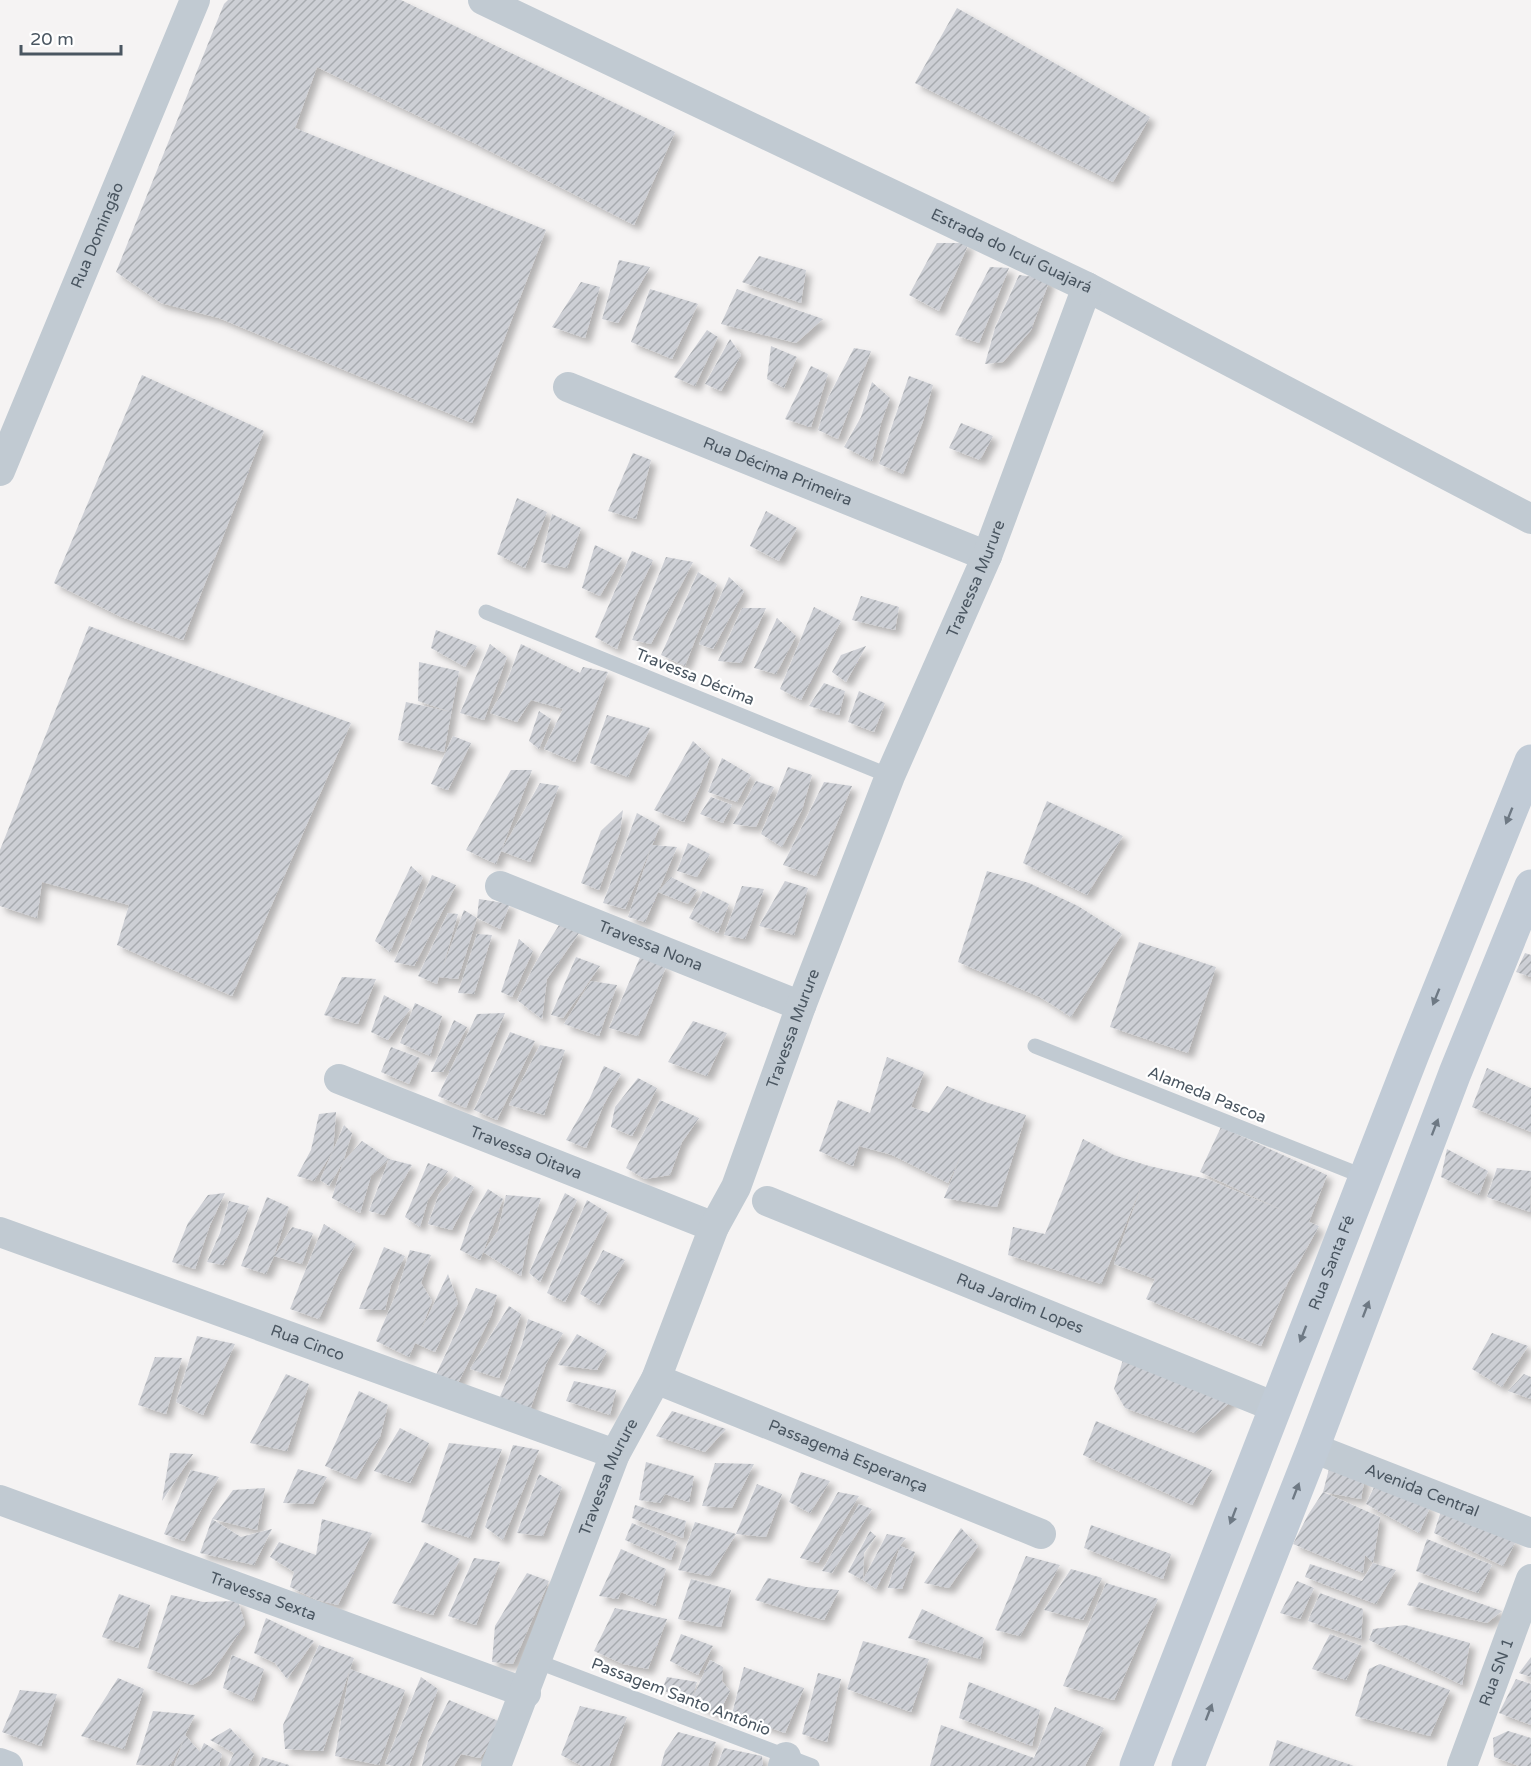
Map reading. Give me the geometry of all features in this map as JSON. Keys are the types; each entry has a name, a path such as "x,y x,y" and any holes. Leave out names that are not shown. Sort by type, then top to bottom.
{"street":[{"name":"Rua Domingão","path":"0,471 195,0"},
{"name":"Estrada do Icuí Guajará","path":"483,0 1087,287 1531,519"},
{"name":"Travessa Murure","path":"496,1766 526,1693 615,1454 656,1379 714,1227 736,1187 801,1006 890,776 987,556 1087,287"},
{"name":"Rua Décima Primeira","path":"568,387 987,556"},
{"name":"Rua Santa Fé","path":"1136,1766 1413,1054 1531,761"},
{"name":"Travessa Nona","path":"500,886 801,1006"},
{"path":"1188,1766 1313,1448 1455,1073 1531,886"},
{"path":"1413,1054 1455,1073"},
{"name":"Travessa Oitava","path":"339,1079 714,1227"},
{"name":"Rua Jardim Lopes","path":"767,1201 1275,1407"},
{"name":"Rua Cinco","path":"0,1232 615,1454"},
{"name":"Passagemà Esperança","path":"656,1379 1041,1534"},
{"name":"Avenida Central","path":"1313,1448 1531,1533"},
{"name":"Travessa Sexta","path":"0,1500 526,1693"},
{"name":"Rua SN 1","path":"1462,1766 1531,1579"},
{"path":"0,1763 8,1766"}],"lane":[{"name":"Travessa Décima","path":"486,612 890,776"},
{"name":"Alameda Pascoa","path":"1035,1046 1365,1177"},
{"name":"Passagem Santo Antônio","path":"536,1661 794,1763"}],"building":[{"path":"228,0 401,0 675,132 634,225 474,143 317,67 295,128 546,230 472,423 219,318 161,303 116,272 224,4"},
{"path":"957,8 1150,117 1113,182 915,83"},
{"path":"937,243 969,243 939,311 909,295"},
{"path":"759,256 806,270 801,303 742,282"},
{"path":"619,260 650,267 618,323 602,319"},
{"path":"990,267 1009,268 979,343 955,335"},
{"path":"1019,275 1050,279 1031,330 1003,362 985,364 995,328"},
{"path":"581,282 600,287 585,338 552,327"},
{"path":"650,289 698,304 672,359 631,342"},
{"path":"737,289 823,319 796,343 721,324"},
{"path":"707,330 718,337 695,386 674,377"},
{"path":"730,339 741,355 721,391 705,384"},
{"path":"771,346 797,357 784,388 767,379"},
{"path":"854,348 871,351 838,439 818,430 828,398"},
{"path":"811,366 828,374 811,427 785,419"},
{"path":"142,375 264,431 183,640 119,616 54,583"},
{"path":"909,376 933,385 923,421 903,474 879,464"},
{"path":"872,382 890,398 872,461 844,447 861,417"},
{"path":"961,423 993,436 980,460 949,448"},
{"path":"633,453 651,460 636,519 608,511"},
{"path":"517,498 547,512 525,568 497,554"},
{"path":"766,511 797,528 779,561 750,546"},
{"path":"552,514 581,528 567,568 541,562"},
{"path":"595,545 622,558 600,596 582,588"},
{"path":"632,551 653,560 636,596 617,649 595,637"},
{"path":"666,557 693,562 651,644 632,640"},
{"path":"698,572 717,584 685,666 661,655"},
{"path":"729,577 744,591 713,649 699,644"},
{"path":"861,596 899,607 895,630 852,620"},
{"path":"814,607 841,621 801,700 780,689"},
{"path":"742,608 766,608 741,663 718,661"},
{"path":"777,618 796,636 776,674 754,668"},
{"path":"89,626 351,723 232,996 117,945 129,905 42,882 37,918 0,906 0,850"},
{"path":"436,630 477,646 465,667 431,648"},
{"path":"490,644 507,657 484,720 460,713"},
{"path":"521,644 580,673 583,667 608,672 575,762 544,749 563,709 531,700 517,722 490,713 504,689"},
{"path":"866,646 846,682 832,672 841,655"},
{"path":"419,662 459,671 444,752 398,740 406,702 451,712 418,701"},
{"path":"824,683 845,691 839,715 809,706"},
{"path":"859,691 885,703 874,732 848,722"},
{"path":"539,711 551,719 539,749 529,741"},
{"path":"607,715 650,728 628,777 590,763"},
{"path":"453,736 471,743 448,790 431,784"},
{"path":"693,741 710,757 684,822 654,810"},
{"path":"722,758 751,775 737,802 708,792"},
{"path":"788,767 812,775 802,810 782,847 761,834"},
{"path":"511,770 532,770 496,864 466,850"},
{"path":"756,781 774,787 756,827 733,824"},
{"path":"824,782 852,786 816,876 783,865"},
{"path":"540,783 559,786 530,862 501,851"},
{"path":"711,797 732,805 723,823 700,814"},
{"path":"1047,801 1123,836 1087,895 1023,863"},
{"path":"623,810 620,832 599,890 581,883 601,831"},
{"path":"637,813 660,826 625,909 603,903"},
{"path":"688,843 710,854 697,877 677,871"},
{"path":"652,845 677,847 645,922 628,917"},
{"path":"411,866 423,877 390,952 375,941"},
{"path":"987,871 1029,883 1078,906 1122,934 1071,1017 1040,997 958,962"},
{"path":"432,875 456,885 414,966 394,962"},
{"path":"671,877 697,890 688,904 658,892"},
{"path":"785,881 808,888 794,935 759,926"},
{"path":"742,886 764,889 745,939 724,935"},
{"path":"703,891 729,904 718,933 689,918"},
{"path":"479,899 510,904 500,929 477,918"},
{"path":"464,910 477,918 458,979 439,977 437,984 418,976 448,913 458,914 442,970"},
{"path":"559,925 579,933 547,979 542,1019 517,1000 536,962"},
{"path":"477,934 492,935 474,994 458,993"},
{"path":"519,939 533,951 512,997 501,992"},
{"path":"1139,942 1216,967 1188,1053 1110,1027"},
{"path":"642,953 666,967 638,1036 609,1028"},
{"path":"1525,953 1531,955 1531,977 1516,972"},
{"path":"576,957 600,966 563,1018 551,1015"},
{"path":"342,977 376,979 358,1024 324,1015"},
{"path":"591,981 617,985 599,1036 564,1024"},
{"path":"384,995 410,1009 388,1040 371,1032"},
{"path":"415,1003 442,1016 430,1056 400,1043"},
{"path":"505,1013 466,1108 438,1096 477,1014"},
{"path":"454,1020 467,1027 443,1072 431,1072"},
{"path":"693,1021 727,1033 707,1076 668,1062"},
{"path":"510,1032 535,1041 497,1120 474,1110"},
{"path":"540,1045 565,1050 544,1115 509,1105"},
{"path":"391,1047 420,1058 409,1084 381,1072"},
{"path":"887,1057 924,1072 911,1107 929,1113 947,1086 985,1102 1026,1115 997,1207 944,1198 963,1151 948,1183 892,1155 859,1146 853,1166 819,1151 838,1100 870,1113"},
{"path":"604,1066 621,1074 604,1104 586,1148 566,1140 590,1098"},
{"path":"1487,1068 1531,1088 1531,1132 1472,1107"},
{"path":"638,1078 657,1088 632,1136 611,1127 615,1107"},
{"path":"660,1100 699,1118 682,1142 670,1175 645,1179 626,1168"},
{"path":"336,1112 333,1151 314,1181 297,1176 311,1150 319,1114"},
{"path":"344,1125 352,1133 343,1162 329,1186 320,1180"},
{"path":"1221,1127 1327,1175 1309,1222 1319,1226 1288,1282 1261,1346 1146,1299 1155,1279 1114,1264 1143,1182 1101,1284 1008,1255 1013,1227 1045,1234 1083,1139 1114,1155 1149,1166 1207,1179 1289,1213 1200,1172"},
{"path":"362,1141 389,1159 371,1176 360,1213 332,1198 343,1162"},
{"path":"1447,1149 1488,1171 1479,1195 1441,1177"},
{"path":"389,1159 412,1165 384,1215 369,1211"},
{"path":"428,1163 448,1171 428,1200 420,1227 405,1217"},
{"path":"1497,1168 1531,1171 1530,1212 1487,1197"},
{"path":"455,1176 474,1187 452,1230 428,1224 439,1194"},
{"path":"488,1189 503,1199 480,1260 460,1250 471,1218"},
{"path":"225,1193 210,1225 195,1269 172,1262 188,1223 208,1195"},
{"path":"565,1193 577,1200 540,1282 529,1273"},
{"path":"506,1195 541,1198 529,1234 521,1276 483,1252 498,1231"},
{"path":"267,1197 289,1207 266,1274 241,1266"},
{"path":"587,1200 608,1213 565,1302 547,1293"},
{"path":"229,1201 249,1206 239,1234 223,1265 207,1262 220,1233"},
{"path":"324,1224 356,1244 339,1274 319,1319 290,1309"},
{"path":"292,1227 313,1233 302,1264 274,1256"},
{"path":"384,1247 405,1256 391,1285 385,1310 359,1309"},
{"path":"410,1250 431,1255 421,1283 432,1301 418,1337 448,1274 458,1303 435,1352 415,1343 409,1357 376,1341 398,1289"},
{"path":"603,1250 625,1260 599,1305 580,1294"},
{"path":"476,1288 497,1295 491,1316 456,1387 435,1377"},
{"path":"509,1306 521,1314 499,1378 470,1369"},
{"path":"528,1319 563,1333 546,1364 528,1416 499,1399 522,1344"},
{"path":"1492,1333 1528,1346 1502,1387 1472,1369"},
{"path":"577,1334 607,1351 597,1370 558,1365"},
{"path":"197,1336 235,1344 203,1415 176,1402"},
{"path":"1125,1353 1237,1396 1195,1433 1125,1408 1114,1389"},
{"path":"155,1357 182,1358 166,1414 138,1405"},
{"path":"286,1374 309,1384 287,1451 250,1443"},
{"path":"1524,1374 1531,1377 1531,1399 1508,1391"},
{"path":"574,1381 616,1390 610,1415 566,1401"},
{"path":"359,1391 388,1405 380,1437 356,1479 325,1466"},
{"path":"672,1411 726,1429 705,1452 656,1436"},
{"path":"1096,1421 1212,1470 1192,1505 1083,1455"},
{"path":"400,1428 429,1443 410,1483 374,1471"},
{"path":"449,1443 502,1449 470,1538 421,1522"},
{"path":"513,1445 539,1450 503,1540 485,1527"},
{"path":"170,1453 193,1454 162,1501"},
{"path":"646,1462 694,1476 689,1502 665,1494 660,1503 639,1500"},
{"path":"715,1463 754,1464 732,1508 702,1506"},
{"path":"298,1469 327,1477 313,1504 283,1503"},
{"path":"1329,1469 1365,1477 1361,1499 1323,1492"},
{"path":"191,1470 219,1477 184,1541 164,1534"},
{"path":"801,1472 830,1481 810,1513 789,1502"},
{"path":"539,1474 562,1487 543,1536 517,1533"},
{"path":"1377,1481 1430,1507 1419,1533 1366,1504"},
{"path":"757,1484 782,1494 766,1537 736,1534"},
{"path":"265,1488 257,1530 212,1519 233,1490"},
{"path":"838,1492 859,1496 818,1563 800,1558"},
{"path":"1323,1492 1380,1517 1373,1563 1365,1555 1363,1573 1293,1544"},
{"path":"859,1504 872,1509 832,1573 822,1571"},
{"path":"635,1505 686,1521 683,1538 632,1518"},
{"path":"1441,1511 1516,1541 1503,1566 1434,1533"},
{"path":"212,1519 241,1537 272,1529 254,1565 200,1553"},
{"path":"322,1519 372,1533 338,1605 317,1600 290,1587 294,1572 270,1557 279,1542 316,1555"},
{"path":"695,1522 736,1534 710,1576 678,1570"},
{"path":"632,1523 677,1542 671,1560 625,1540"},
{"path":"1091,1525 1171,1554 1163,1579 1084,1548"},
{"path":"961,1528 978,1546 949,1588 924,1583"},
{"path":"870,1531 876,1536 864,1553 863,1580 848,1572"},
{"path":"887,1534 906,1538 876,1589 863,1580"},
{"path":"1427,1539 1492,1565 1478,1593 1416,1571"},
{"path":"425,1542 460,1559 433,1615 392,1603"},
{"path":"900,1546 915,1552 902,1589 888,1588"},
{"path":"621,1549 666,1569 655,1606 621,1592 618,1599 599,1596"},
{"path":"1026,1556 1060,1565 1020,1636 995,1630"},
{"path":"474,1558 500,1562 476,1625 448,1616"},
{"path":"1373,1563 1396,1570 1376,1604 1305,1577 1310,1564 1362,1581"},
{"path":"1071,1569 1102,1578 1083,1620 1044,1610"},
{"path":"527,1573 549,1581 513,1664 492,1662 495,1626"},
{"path":"768,1578 806,1587 839,1590 824,1620 755,1600"},
{"path":"691,1579 731,1590 721,1627 678,1619"},
{"path":"1297,1581 1314,1588 1300,1619 1280,1613"},
{"path":"1419,1582 1502,1611 1487,1623 1407,1605"},
{"path":"1106,1583 1158,1599 1114,1700 1063,1686"},
{"path":"1320,1593 1363,1609 1361,1639 1308,1621"},
{"path":"119,1594 150,1605 138,1648 102,1637"},
{"path":"171,1595 203,1602 238,1601 245,1624 210,1675 192,1685 147,1668"},
{"path":"615,1608 667,1619 648,1669 623,1664 594,1651"},
{"path":"922,1609 984,1638 980,1659 908,1638"},
{"path":"266,1618 314,1641 287,1679 275,1663 254,1653"},
{"path":"1405,1625 1470,1643 1462,1685 1369,1640 1373,1629"},
{"path":"681,1634 713,1646 698,1675 670,1661"},
{"path":"1330,1634 1362,1646 1346,1680 1312,1669"},
{"path":"863,1641 929,1659 911,1712 847,1689"},
{"path":"319,1645 354,1658 323,1751 285,1749 283,1725"},
{"path":"232,1655 264,1669 253,1701 223,1688"},
{"path":"1531,1657 1531,1677 1519,1673"},
{"path":"710,1660 723,1667 722,1681 730,1691 718,1715 691,1701"},
{"path":"1380,1664 1450,1690 1430,1736 1355,1716 1369,1669"},
{"path":"744,1667 804,1688 785,1733 732,1714"},
{"path":"350,1669 405,1690 379,1765 335,1756"},
{"path":"818,1673 841,1679 827,1742 802,1734"},
{"path":"421,1677 438,1689 409,1766 385,1764"},
{"path":"667,1677 697,1682 691,1701 662,1690"},
{"path":"118,1678 144,1689 124,1749 81,1736"},
{"path":"1516,1679 1531,1684 1531,1725 1499,1713"},
{"path":"969,1682 1040,1710 1032,1746 959,1718"},
{"path":"20,1690 57,1694 41,1746 2,1732"},
{"path":"449,1700 503,1723 480,1758 461,1754 454,1766 422,1766 428,1741"},
{"path":"580,1706 627,1717 609,1766 582,1766 561,1755"},
{"path":"1055,1707 1104,1728 1085,1766 930,1766 941,1725 1034,1758"},
{"path":"153,1711 195,1715 185,1735 200,1752 204,1743 222,1754 219,1766 174,1766 184,1739 170,1766 136,1765"},
{"path":"230,1728 254,1754 248,1766 228,1766 234,1753 210,1740"},
{"path":"1508,1731 1531,1738 1531,1766 1519,1766 1494,1757 1493,1738"},
{"path":"678,1732 716,1742 708,1766 661,1766 665,1751"},
{"path":"1277,1740 1354,1766 1269,1766"},
{"path":"724,1748 762,1756 763,1766 717,1766"},
{"path":"262,1757 289,1765 289,1766 259,1766"}]}
